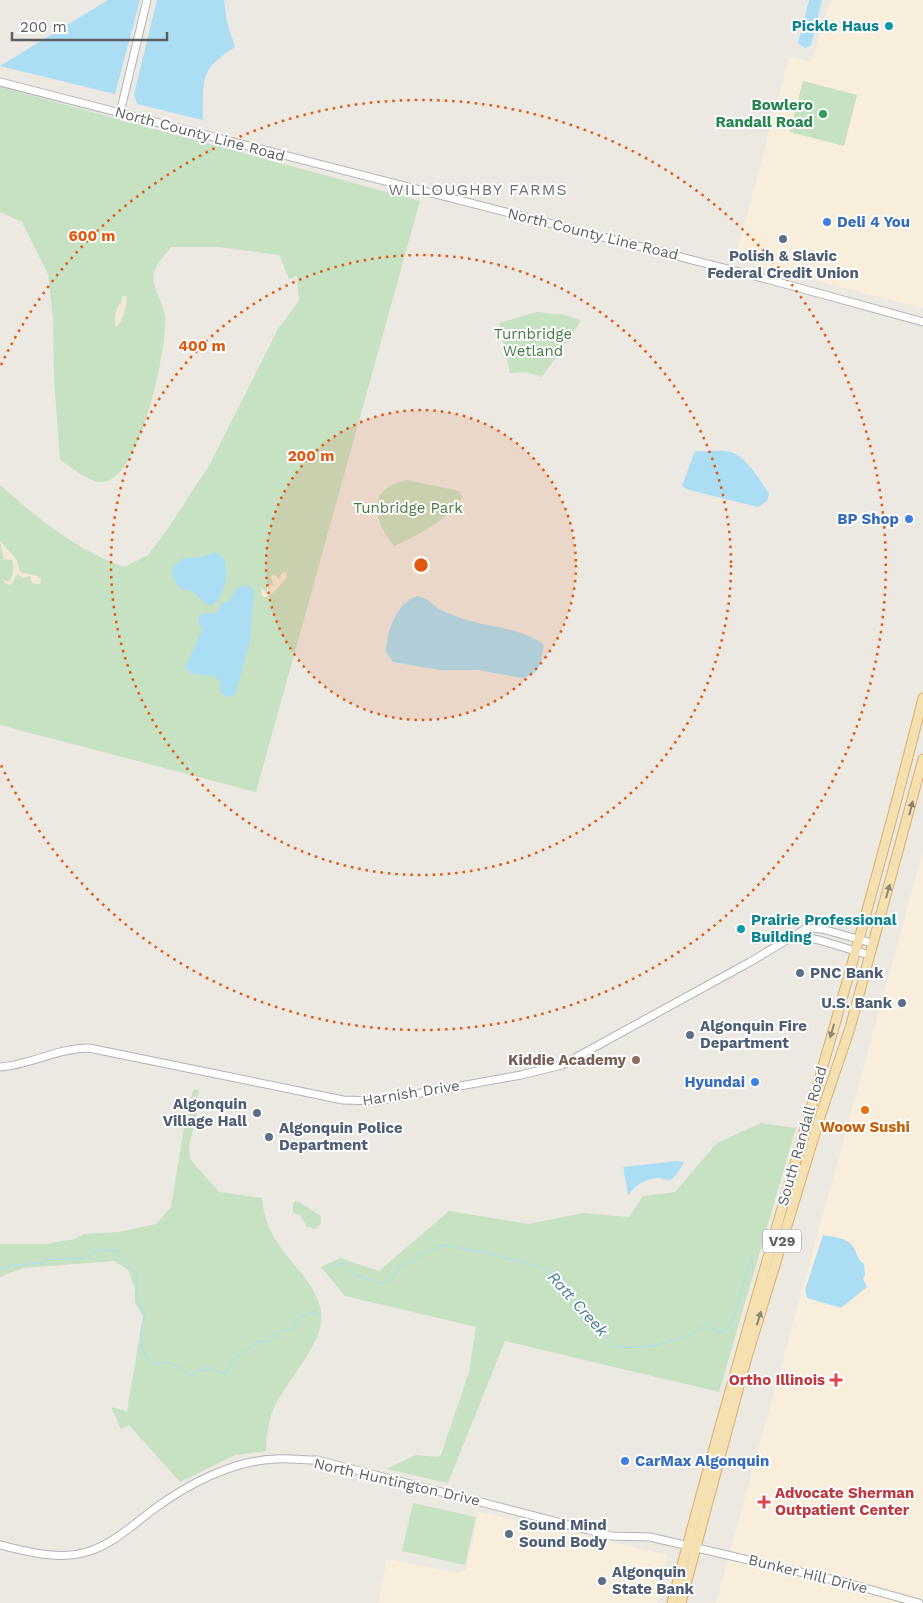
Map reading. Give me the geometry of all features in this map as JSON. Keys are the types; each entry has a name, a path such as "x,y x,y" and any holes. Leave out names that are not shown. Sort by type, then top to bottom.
{"main road":[{"name":"South Randall Road","path":"681,1603 691,1547 857,938 888,835 923,698"},
{"name":"South Randall Road","path":"672,1603 691,1547 744,1364 820,1118 850,1028 923,759"}],"street":[{"path":"120,113 147,0"},
{"name":"North County Line Road","path":"0,82 774,281 923,322"},
{"name":"Harnish Drive","path":"0,1067 18,1066 78,1048 89,1048 343,1100 376,1101 562,1066 807,928 857,938 872,944"},
{"path":"795,936 819,940 869,955"},
{"name":"North Huntington Drive","path":"0,1545 46,1555 90,1551 118,1537 179,1491 207,1477 274,1458 317,1460 612,1536 635,1535 691,1547"},
{"name":"Bunker Hill Drive","path":"691,1547 847,1583 919,1603"}],"shaded area":[{"path":"831,0 923,0 923,308 735,260 789,57 811,62"},
{"path":"923,851 923,1603 716,1603"},
{"path":"479,1512 668,1555 657,1603 378,1603 387,1559 456,1573 466,1570"}],"green space":[{"name":"Bowlero Randall Road","path":"803,81 857,95 844,146 790,132"},
{"path":"0,87 420,201 256,792 0,725 0,485 58,532 89,551 124,567 148,555 167,530 210,464 278,329 299,301 297,276 289,279 279,255 219,247 171,247 154,272 154,284 165,316 165,332 157,381 140,436 129,459 117,475 104,482 87,478 60,460 54,378 53,318 48,274 22,222 0,212"},
{"name":"Turnbridge Wetland","path":"537,312 566,315 581,321 542,377 526,372 510,373 499,323"},
{"name":"Tunbridge Park","path":"407,480 459,491 463,497 456,506 432,526 394,546 381,526 377,507 379,498 384,490 394,484"},
{"path":"193,1090 199,1090 196,1107 197,1114 189,1146 190,1159 219,1192 262,1198 265,1217 272,1233 280,1247 309,1283 316,1296 321,1311 321,1323 318,1336 311,1349 272,1413 269,1422 266,1451 235,1455 180,1482 129,1425 121,1429 111,1407 127,1411 143,1317 135,1303 135,1289 128,1270 115,1261 24,1268 0,1277 0,1244 45,1244 75,1239 84,1234 118,1232 156,1224 171,1207 186,1116"},
{"path":"761,1123 796,1128 719,1392 505,1341 448,1483 386,1469 416,1455 438,1457 441,1455 469,1372 476,1327 345,1296 321,1267 340,1258 379,1271 449,1211 529,1224 582,1213 629,1217 643,1196 675,1192 717,1143"},
{"path":"295,1201 321,1216 321,1224 316,1229 307,1227 300,1215 293,1213 293,1203"},
{"path":"413,1503 476,1517 465,1565 402,1551"}],"sand":[{"path":"126,295 127,302 121,322 116,327 116,311 122,297"},
{"path":"0,541 17,560 20,572 37,576 41,579 40,584 32,583 30,576 23,578 17,574 11,585 4,583 4,580 9,582 10,580 13,565 12,560 4,559"},
{"path":"286,572 287,577 274,592 266,597 262,596 261,588 267,592 268,585 274,586 271,576 274,574 279,580 281,574"}],"water":[{"path":"108,0 140,0 115,94 0,66"},
{"path":"157,0 224,0 227,22 235,47 223,55 209,70 204,85 203,120 137,104 134,94"},
{"path":"809,0 822,0 811,45 805,48 798,43"},
{"path":"695,451 722,451 737,455 748,464 762,483 769,494 767,501 758,507 689,490 682,486"},
{"path":"215,552 224,558 226,577 219,598 211,606 192,591 182,589 177,585 172,568 183,558 202,557"},
{"path":"244,585 254,591 250,641 235,695 228,697 220,693 220,682 215,676 192,674 185,668 202,630 198,623 199,616 207,612 216,614 221,604 230,600 236,589"},
{"path":"417,596 426,599 441,610 456,616 524,634 534,639 544,645 540,665 535,673 523,678 477,670 440,670 393,662 386,652 390,628 403,605"},
{"path":"677,1161 684,1162 673,1178 668,1180 658,1178 644,1181 637,1185 628,1195 623,1167"},
{"path":"823,1235 840,1238 851,1244 864,1264 865,1275 863,1279 867,1287 841,1308 807,1298 805,1290"}],"waterway":[{"name":"Ratt Creek","path":"329,1270 331,1267 345,1263 355,1275 383,1284 393,1278 399,1267 442,1245 482,1252 545,1268 615,1346 634,1348 664,1343 692,1334 711,1322 713,1329 717,1332 725,1331 732,1322 752,1257"},
{"name":"Ratt Creek","path":"0,1267 5,1270 7,1266 43,1263 45,1260 87,1258 98,1249 117,1251 136,1274 137,1286 135,1296 144,1314 141,1335 145,1355 156,1365 170,1363 189,1375 198,1370 205,1371 207,1367 226,1374 232,1361 257,1342 269,1341 282,1331 292,1330 297,1319 309,1313 318,1314"}],"place":[{"name":"Pickle Haus","path":"889,26"},
{"name":"Bowlero Randall Road","path":"823,114"},
{"name":"Deli 4 You","path":"827,222"},
{"name":"Polish & Slavic Federal Credit Union","path":"783,239"},
{"name":"BP Shop","path":"909,519"},
{"name":"Prairie Professional Building","path":"741,929"},
{"name":"PNC Bank","path":"800,973"},
{"name":"U.S. Bank","path":"902,1003"},
{"name":"Algonquin Fire Department","path":"690,1035"},
{"name":"Kiddie Academy","path":"636,1060"},
{"name":"Hyundai","path":"755,1082"},
{"name":"Woow Sushi","path":"865,1110"},
{"name":"Algonquin Village Hall","path":"257,1113"},
{"name":"Algonquin Police Department","path":"269,1137"},
{"name":"Ortho Illinois","path":"836,1380"},
{"name":"CarMax Algonquin","path":"625,1461"},
{"name":"Advocate Sherman Outpatient Center","path":"764,1502"},
{"name":"Sound Mind Sound Body","path":"509,1534"},
{"name":"Algonquin State Bank","path":"602,1581"}],"district":[{"name":"WILLOUGHBY FARMS","path":"478,189"}]}
